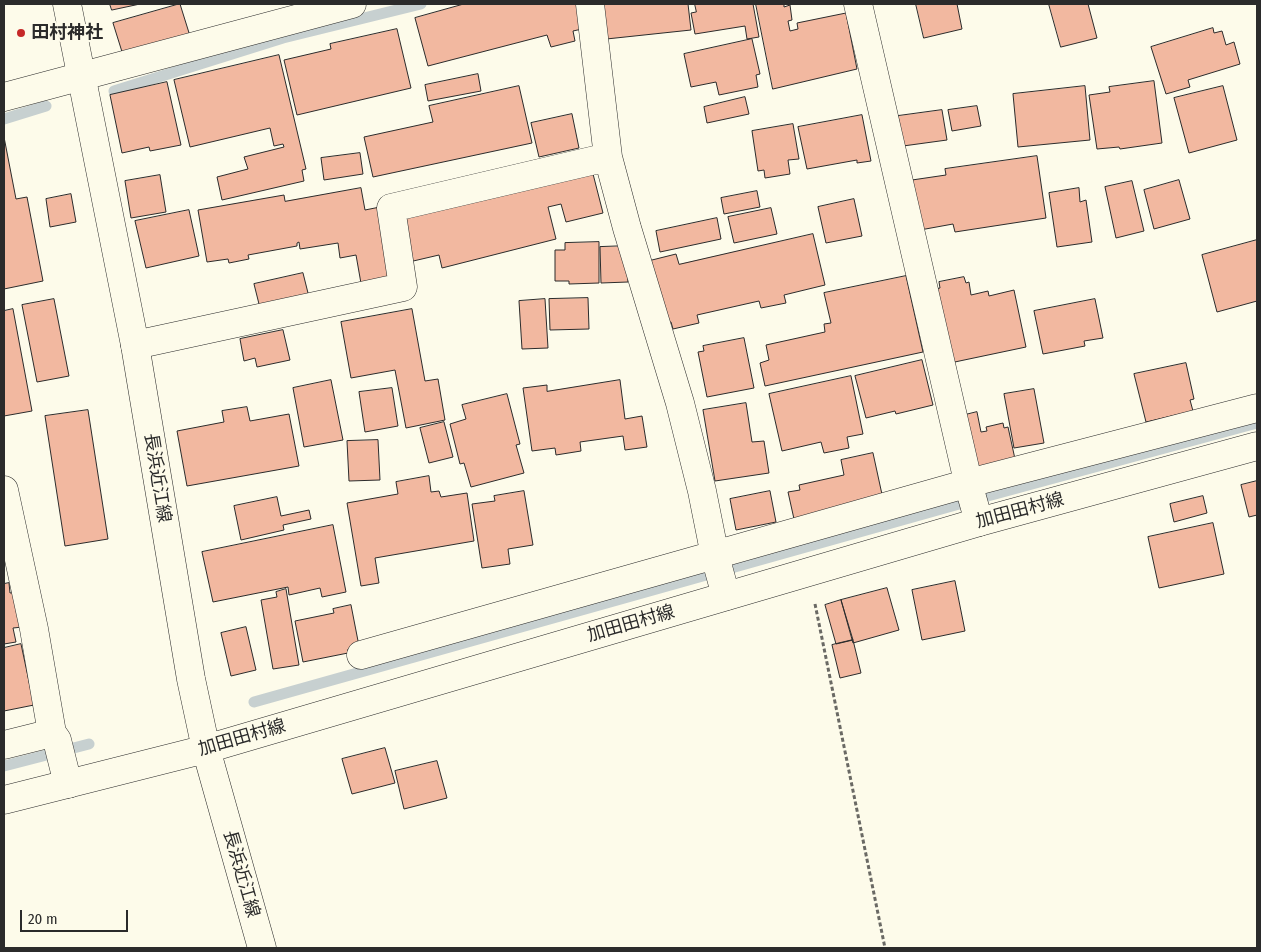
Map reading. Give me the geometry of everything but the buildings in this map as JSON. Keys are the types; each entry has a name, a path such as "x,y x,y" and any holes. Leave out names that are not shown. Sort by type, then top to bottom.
{"street":[{"name":"長浜近江線","path":"67,4 135,345 191,679 206,749 262,948"},
{"path":"4,97 352,4"},
{"path":"590,4 608,157 627,228 680,402 702,491 719,573"},
{"path":"858,4 973,500"},
{"path":"135,345 403,288 391,208 608,157"},
{"path":"361,655 719,573 973,500 1257,408"},
{"name":"加田田村線","path":"4,800 206,749 719,573 808,571 973,500 1257,446"},
{"path":"4,490 57,743 68,784"},
{"path":"4,745 57,743"}],"path":[{"path":"808,571 885,948"}],"waterway":[{"path":"114,91 283,38 421,4"},
{"path":"4,119 46,106"},
{"path":"254,702 984,497 1257,423"},
{"path":"4,766 89,744"}],"place":[{"name":"田村神社","path":"21,33"}]}
